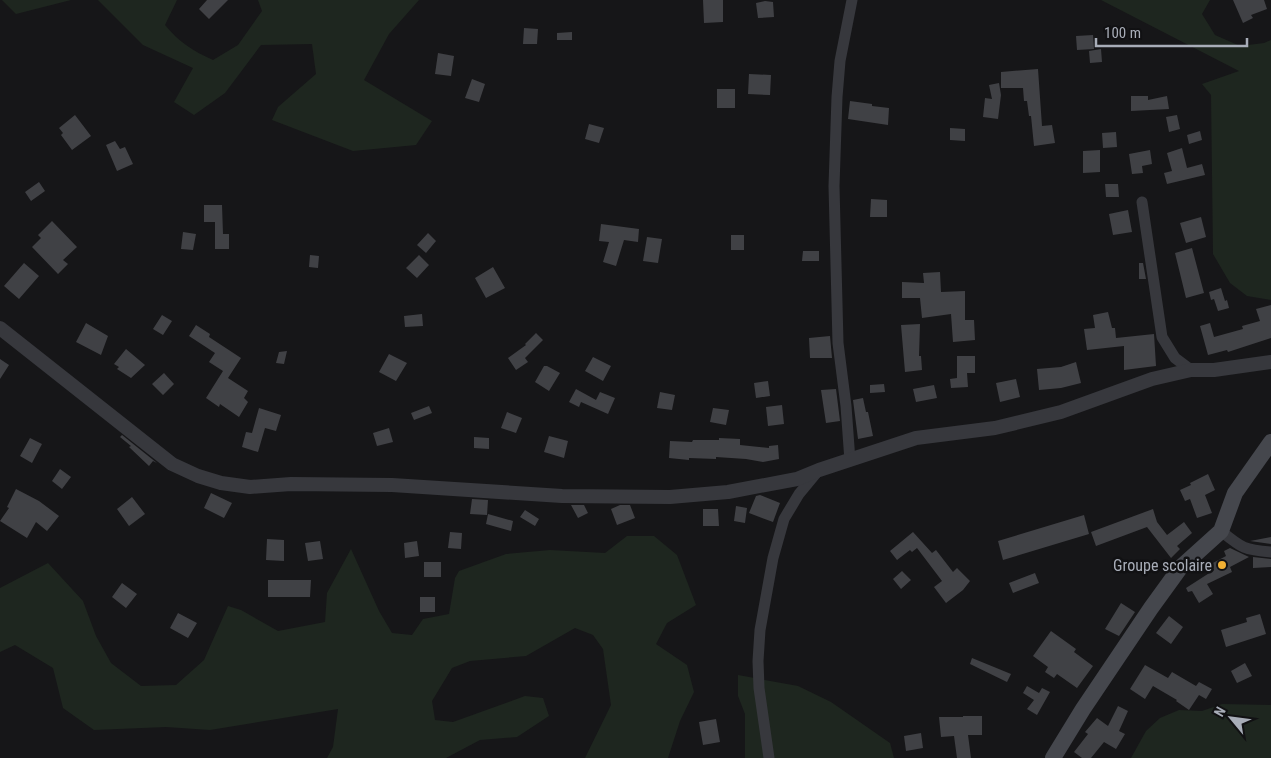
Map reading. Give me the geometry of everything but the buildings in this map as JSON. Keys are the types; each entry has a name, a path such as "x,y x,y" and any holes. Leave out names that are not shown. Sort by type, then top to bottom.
{"main road":[{"path":"1053,758 1083,709 1180,568 1221,531 1235,493 1271,442"}],"street":[{"path":"850,461 846,406 838,343 834,186 840,61 852,0"},
{"path":"1142,202 1162,337 1175,358 1191,370"},
{"path":"0,328 172,464 198,476 221,483 250,488 291,484 392,485 554,496 670,497 728,492 797,479 916,438 995,428 1061,412 1152,379 1191,370 1214,370 1271,362"},
{"path":"769,758 759,688 760,630 773,558 784,520 799,494 819,470"},
{"path":"1221,531 1240,547 1249,550 1271,552"}],"shaded area":[{"path":"2,0 71,0 16,14"},
{"path":"98,0 177,0 165,25 187,46 213,60 238,45 262,11 258,0 419,0 389,34 364,80 432,121 416,145 353,151 272,120 278,107 316,74 312,44 261,45 225,93 194,115 174,102 193,68 143,45"},
{"path":"1101,0 1210,0 1202,14 1215,35 1240,46 1264,43 1271,40 1271,300 1247,296 1230,283 1213,254 1211,95 1202,84 1239,71"},
{"path":"627,536 654,536 677,555 696,605 667,623 656,644 687,665 694,692 680,721 668,758 585,758 611,705 603,649 593,635 575,628 526,656 470,661 452,668 432,701 435,720 453,722 525,696 543,698 549,716 517,737 480,740 446,758 327,758 333,747 338,709 210,730 166,727 94,730 63,708 53,668 15,645 0,652 0,588 48,563 83,601 96,636 111,663 141,686 176,685 204,660 228,606 241,610 278,631 325,622 327,593 351,549 379,611 392,633 412,635 423,619 449,614 455,578 459,571 506,554 550,550 605,553"},
{"path":"738,675 798,686 831,702 890,743 894,758 745,758 745,714 738,696"},
{"path":"1222,704 1271,705 1271,758 1131,758 1146,731 1160,718 1179,710 1202,711"}],"place":[{"name":"Groupe scolaire","path":"1222,565"}]}
